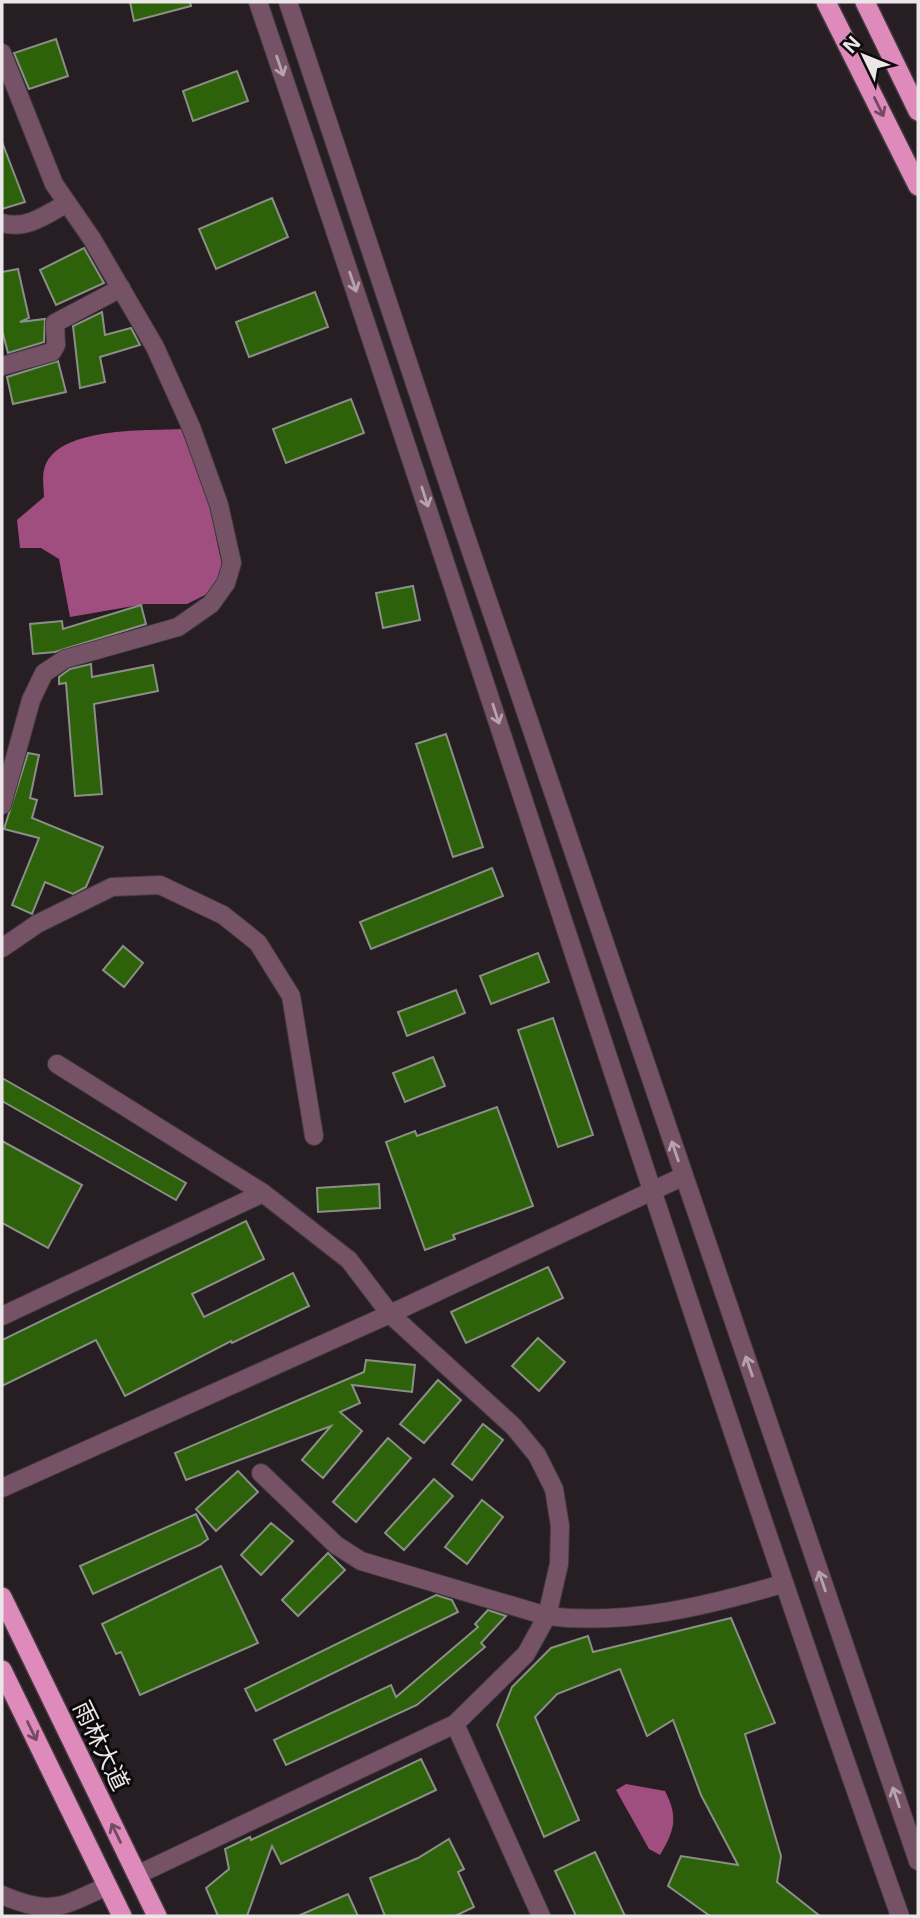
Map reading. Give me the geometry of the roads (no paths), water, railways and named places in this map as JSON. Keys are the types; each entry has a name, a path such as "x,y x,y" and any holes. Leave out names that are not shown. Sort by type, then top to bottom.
{"highway":[{"path":"826,2 918,187"},
{"path":"865,2 918,111"},
{"name":"雨林大道","path":"2,1597 157,1916"},
{"path":"2,1670 122,1916"}],"street":[{"path":"258,2 437,533 782,1584 900,1916"},
{"path":"288,2 462,525 918,1861"},
{"path":"2,53 54,184 121,288 155,347 191,427 219,505 232,563 226,583 211,604 178,627 65,659 44,673 31,700 2,805"},
{"path":"2,223 15,227 40,218 66,203"},
{"path":"2,366 52,352 56,345 55,323 121,288"},
{"path":"437,533 462,525"},
{"path":"2,948 37,924 112,887 160,885 223,915 258,943 291,996 314,1136"},
{"path":"57,1064 262,1193 349,1260 390,1314 513,1426 537,1455 554,1489 560,1526 559,1564 547,1616 526,1654 455,1724 137,1875"},
{"path":"2,1488 390,1314 684,1176"},
{"path":"2,1316 262,1193"},
{"path":"261,1473 336,1545 361,1561 547,1616 574,1619 614,1618 712,1605 782,1584"},
{"path":"455,1724 541,1916"},
{"path":"2,1895 41,1909 62,1906 107,1886"}]}
